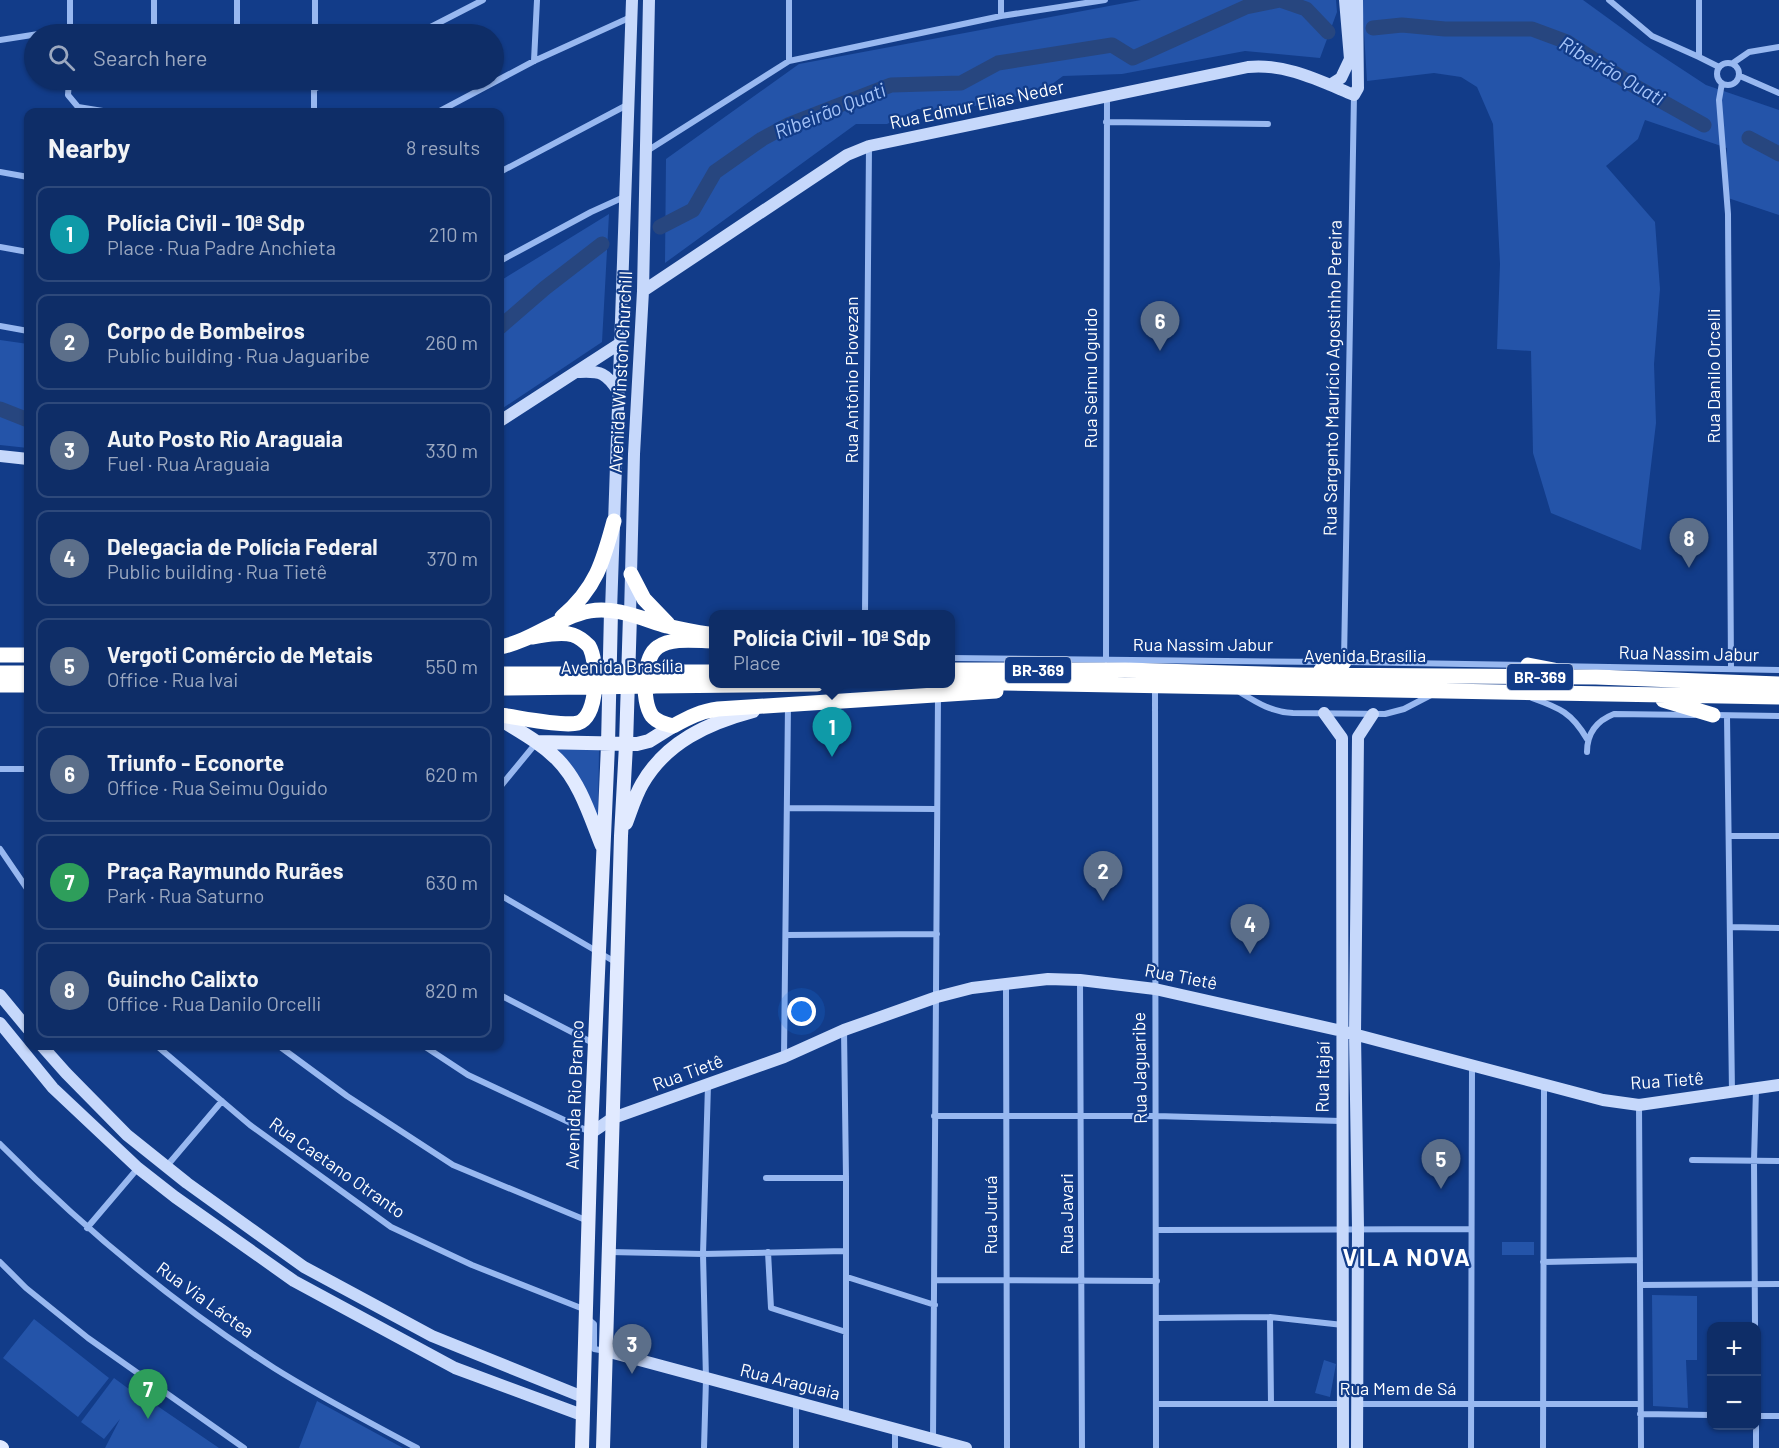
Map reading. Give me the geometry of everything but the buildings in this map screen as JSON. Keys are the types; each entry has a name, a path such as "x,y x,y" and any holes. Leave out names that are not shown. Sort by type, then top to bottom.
{"highway":[{"path":"547,629 570,610 588,589 602,565 614,521"},
{"path":"631,574 644,599 670,626"},
{"path":"504,646 532,637 583,612 600,610 709,633"},
{"path":"504,717 573,724 586,719 590,713 594,700 594,662 589,647 573,635 532,637"},
{"path":"709,640 664,644 652,652 648,659 645,693 650,714 656,720 673,726 705,710 1086,685"},
{"path":"0,655 24,655"},
{"path":"1300,675 1328,669 1344,662"},
{"path":"1528,665 1596,677"},
{"name":"Avenida Brasília","path":"955,670 1125,670 1300,675 1596,677 1779,684"},
{"path":"0,673 24,673"},
{"name":"Avenida Brasília","path":"653,679 709,673"},
{"name":"Avenida Brasília","path":"504,674 588,680"},
{"name":"Avenida Brasília","path":"504,688 588,680 709,681"},
{"name":"Avenida Brasília","path":"955,682 1779,697"},
{"path":"0,685 24,685"},
{"path":"1640,694 1720,715"}],"main road":[{"name":"Avenida Winston Churchill","path":"608,745 611,611"},
{"name":"Avenida Winston Churchill","path":"626,745 630,615"},
{"path":"621,836 641,785 659,761 675,745 701,728 725,719 784,704"},
{"path":"504,720 537,742 568,772 587,808 603,850"},
{"path":"537,742 626,745 649,741 673,726"},
{"name":"Avenida Rio Branco","path":"582,1448 591,1133 608,745"},
{"path":"605,1447 617,963 626,745"}],"street":[{"path":"70,0 70,24"},
{"path":"154,0 154,24"},
{"path":"237,0 237,24"},
{"path":"315,0 315,24"},
{"path":"436,24 483,0"},
{"path":"534,61 537,0"},
{"name":"Avenida Winston Churchill","path":"611,611 632,0"},
{"name":"Avenida Winston Churchill","path":"630,615 634,454 643,291 649,0"},
{"path":"789,0 789,61"},
{"path":"1001,0 1001,16"},
{"path":"646,151 789,61 1001,16 1105,0"},
{"path":"1345,0 1354,95"},
{"path":"1354,95 1358,88 1357,0"},
{"path":"1609,0 1652,36 1719,67"},
{"path":"1699,0 1699,57"},
{"path":"504,77 631,17 637,18 648,32"},
{"path":"0,40 24,37"},
{"path":"1733,63 1739,69 1740,76 1733,84 1722,83 1718,78 1719,67 1724,63 1733,63 1749,52 1779,47"},
{"path":"1330,85 1341,78 1350,59"},
{"name":"Rua Edmur Elias Neder","path":"643,291 847,155 869,146 1262,65 1281,67 1354,95"},
{"path":"1740,76 1779,93"},
{"name":"Rua Danilo Orcelli","path":"1722,83 1719,100 1728,214 1731,669"},
{"path":"68,90 68,95 78,107 84,108"},
{"path":"314,90 314,108"},
{"path":"446,108 479,90"},
{"name":"Rua Sargento Maurício Agostinho Pereira","path":"1344,662 1354,95"},
{"name":"Rua Seimu Oguido","path":"1106,660 1107,96"},
{"path":"504,170 628,104"},
{"path":"1106,122 1268,124"},
{"name":"Rua Antônio Piovezan","path":"866,610 869,146"},
{"path":"0,172 24,176"},
{"path":"504,259 591,212 625,197"},
{"path":"0,247 24,251"},
{"path":"0,326 24,330"},
{"path":"504,418 619,344"},
{"path":"578,372 594,372 608,376 618,391"},
{"path":"0,456 24,459"},
{"name":"Rua Nassim Jabur","path":"955,658 1779,670"},
{"name":"Rua Jaguaribe","path":"1155,687 1156,1448"},
{"path":"1233,687 1260,705 1278,711 1324,713 1394,713 1437,692"},
{"path":"1515,692 1559,707 1575,720 1587,740 1587,752"},
{"path":"933,1440 938,695"},
{"path":"784,704 788,808 784,1057"},
{"path":"1324,713 1341,738 1358,737 1373,714"},
{"path":"1587,740 1598,723 1614,714 1779,716"},
{"path":"1720,715 1730,836 1732,1093"},
{"name":"Rua Itajaí","path":"1358,737 1355,1034 1358,1448"},
{"name":"Rua Itajaí","path":"1341,738 1343,1448"},
{"path":"504,781 537,742"},
{"path":"0,769 24,769"},
{"path":"788,808 936,809"},
{"path":"1730,836 1779,836"},
{"path":"0,849 24,884"},
{"path":"504,897 617,963"},
{"path":"1731,927 1779,928"},
{"path":"786,935 937,934"},
{"name":"Rua Tietê","path":"591,1133 613,1118 784,1057 844,1030 937,997 1005,982 1048,979 1080,980 1155,989 1355,1034 1603,1100 1639,1105 1779,1085"},
{"name":"Rua Javari","path":"1080,980 1082,1448"},
{"name":"Rua Juruá","path":"1005,982 1007,1448"},
{"path":"504,997 595,1044"},
{"path":"3,1004 24,1025"},
{"path":"0,1023 53,1088 115,1148 175,1197 294,1281 455,1368 582,1415"},
{"path":"844,1030 846,1415"},
{"path":"46,1050 127,1135 187,1183 304,1267 432,1336 583,1397"},
{"name":"Rua Caetano Otranto","path":"163,1050 250,1125 391,1227 586,1314"},
{"path":"284,1050 347,1096 453,1165 588,1221"},
{"path":"430,1050 468,1075 591,1133"},
{"path":"1471,1448 1472,1065"},
{"path":"704,1448 706,1379 703,1254 708,1085"},
{"path":"1543,1448 1544,1085"},
{"path":"1755,1322 1756,1089"},
{"path":"166,1167 222,1101"},
{"path":"1639,1105 1641,1448"},
{"path":"934,1116 1156,1116 1341,1121"},
{"path":"115,1148 127,1135"},
{"name":"Rua Via Láctea","path":"0,1144 87,1228 162,1289 274,1368 417,1448"},
{"path":"1692,1160 1779,1161"},
{"path":"87,1228 138,1168"},
{"path":"766,1178 846,1178"},
{"path":"175,1197 187,1183"},
{"path":"1157,1230 1470,1229"},
{"path":"609,1252 703,1254 846,1251"},
{"path":"768,1252 771,1308 846,1332"},
{"path":"1543,1262 1640,1260"},
{"path":"0,1262 26,1288 88,1338 242,1447"},
{"path":"294,1281 304,1267"},
{"path":"847,1277 935,1305"},
{"path":"935,1280 1157,1281"},
{"path":"1640,1285 1779,1284"},
{"path":"586,1314 594,1324 594,1349 606,1351"},
{"path":"1156,1317 1270,1317 1343,1325"},
{"path":"1270,1317 1271,1404"},
{"path":"423,1352 432,1336"},
{"name":"Rua Araguaia","path":"606,1351 966,1448"},
{"path":"796,1403 796,1448"},
{"name":"Rua Mem de Sá","path":"1156,1404 1640,1404"},
{"path":"1640,1414 1707,1415"},
{"path":"1761,1416 1779,1416"},
{"path":"895,1429 895,1448"},
{"path":"1756,1430 1756,1448"}],"shaded area":[{"path":"1141,0 1336,0 1337,12 1320,58 1245,51 1122,74 1063,76 1044,90 948,112 918,109 887,124 856,124 665,263 666,159 799,64"},
{"path":"1362,0 1583,0 1706,85 1779,110 1779,215 1725,197 1727,148 1645,120 1638,139 1606,166 1655,222 1660,289 1654,364 1656,423 1641,550 1551,513 1533,453 1531,351 1497,349 1500,264 1493,124 1477,87 1461,77 1434,73 1367,81"},
{"path":"609,214 602,342 504,407 504,279"},
{"path":"0,340 24,343 24,448 0,445"},
{"path":"551,744 599,750 598,820 561,753"},
{"path":"1502,1242 1534,1242 1534,1255 1502,1255"},
{"path":"1652,1295 1697,1296 1697,1360 1686,1360 1688,1408 1653,1406"},
{"path":"34,1319 109,1378 78,1417 3,1358"},
{"path":"1324,1360 1336,1364 1330,1397 1315,1393"},
{"path":"114,1378 219,1448 105,1448 120,1419 104,1439 81,1422"},
{"path":"317,1401 403,1448 299,1448"}],"waterway":[{"name":"Ribeirão Quati","path":"660,227 693,210 715,172 762,139 788,125 891,85 961,83 998,63 1112,45 1133,58 1246,7 1280,0 1306,9 1328,32"},
{"name":"Ribeirão Quati","path":"1373,28 1402,25 1445,29 1532,29 1567,42 1631,84 1704,125"},
{"name":"Ribeirão Quati","path":"1749,138 1779,154"},
{"name":"Ribeirão Quati","path":"504,324 602,244"},
{"name":"Ribeirão Quati","path":"0,409 24,418"}],"place":[{"name":"Triunfo - Econorte","path":"1160,351"},
{"name":"Guincho Calixto","path":"1689,568"},
{"name":"Polícia Civil - 10ª Sdp","path":"832,757"},
{"name":"Corpo de Bombeiros","path":"1103,901"},
{"name":"Delegacia de Polícia Federal","path":"1250,954"},
{"name":"Vergoti Comércio de Metais","path":"1441,1189"},
{"name":"Auto Posto Rio Araguaia","path":"632,1374"},
{"name":"Praça Raymundo Rurães","path":"148,1419"}],"district":[{"name":"VILA NOVA","path":"1407,1258"}]}
